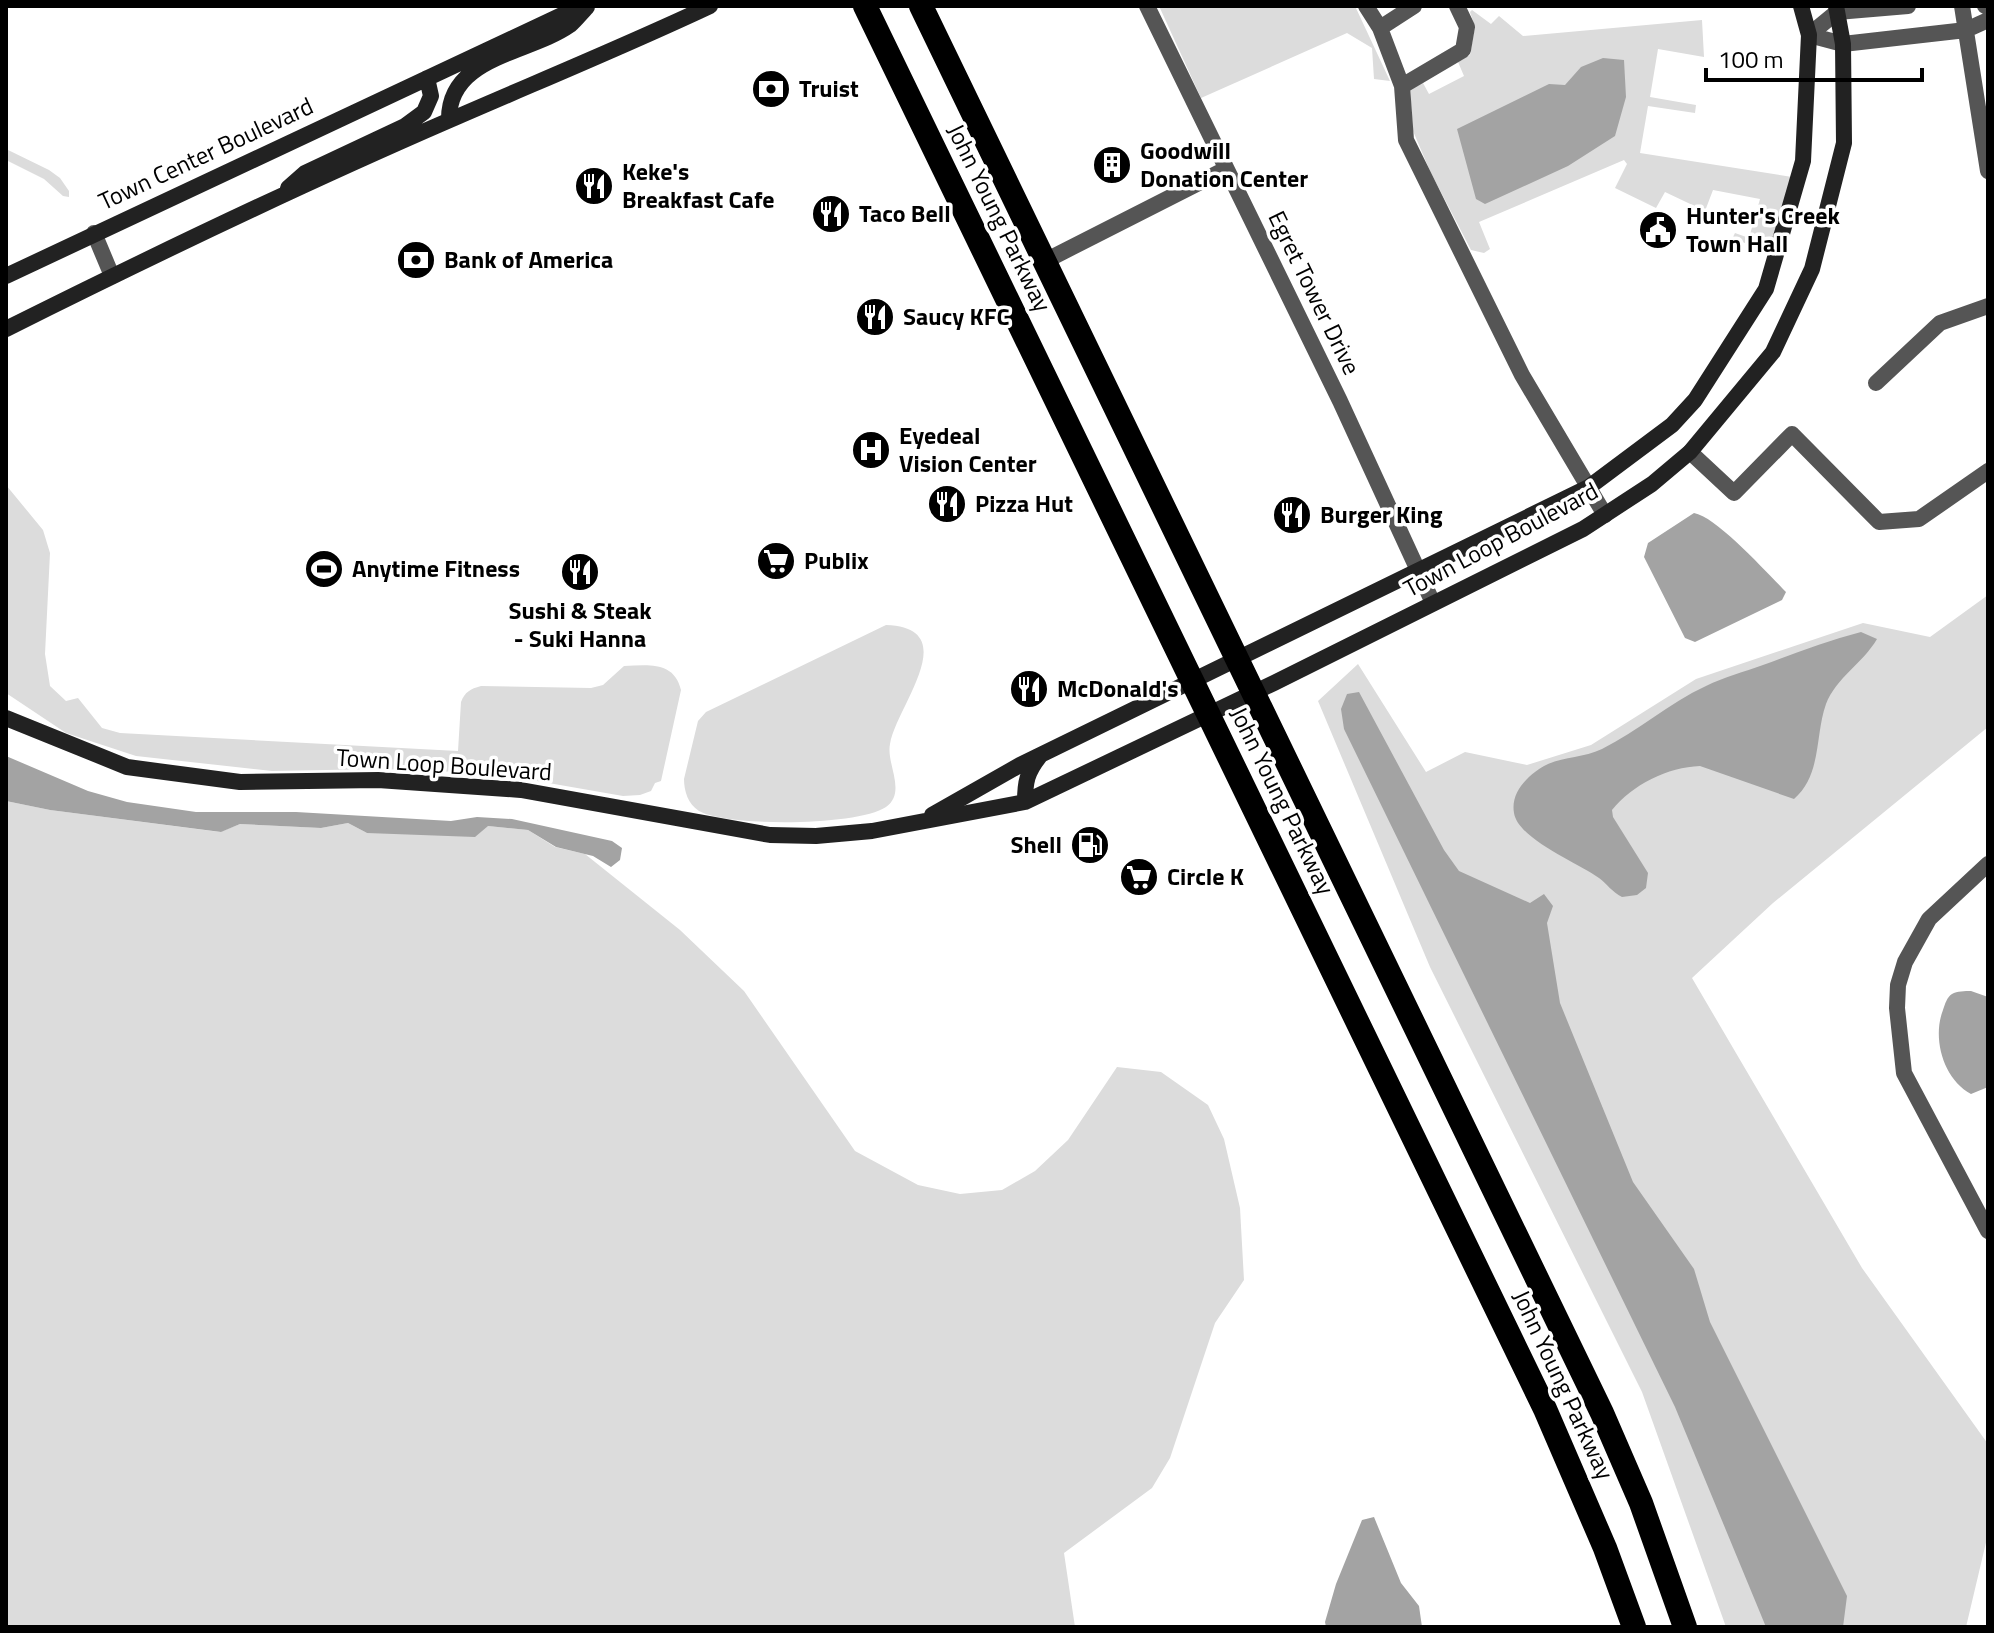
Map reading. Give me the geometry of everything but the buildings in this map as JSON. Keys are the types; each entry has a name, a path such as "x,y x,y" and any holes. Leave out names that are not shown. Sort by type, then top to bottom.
{"highway":[{"name":"John Young Parkway","path":"865,6 1551,1422 1605,1548 1634,1627"},
{"name":"John Young Parkway","path":"921,6 1602,1413 1641,1503 1685,1627"}],"street":[{"name":"Town Center Boulevard","path":"6,276 581,6"},
{"path":"449,120 449,103 458,85 477,69 570,25 588,6"},
{"path":"6,329 271,201 710,6"},
{"name":"Egret Tower Drive","path":"1147,6 1340,401 1433,603"},
{"path":"1366,6 1380,28 1402,86 1406,140 1522,375 1605,515"},
{"path":"1402,86 1463,50 1467,27 1457,6"},
{"name":"Town Loop Boulevard","path":"920,821 1041,755 1589,487 1672,425 1695,400 1766,289 1803,161 1809,35 1801,6"},
{"path":"1809,35 1837,9 1908,6"},
{"path":"1962,6 1988,171"},
{"path":"1380,28 1410,7"},
{"name":"Town Loop Boulevard","path":"10,719 127,767 240,782 378,780 521,790 770,835 872,831 1025,802 1583,529 1652,484 1690,452 1773,352 1812,269 1844,143 1843,44 1837,9"},
{"path":"1809,35 1843,44 1966,30 1988,20"},
{"path":"271,201 305,173 405,126 424,112 431,96 427,78"},
{"path":"1045,261 1226,169"},
{"path":"94,233 112,276"},
{"path":"1876,383 1940,323 1988,306"},
{"path":"1690,452 1734,493 1792,434 1879,522 1919,519 1988,471"},
{"path":"1025,802 1028,771 1041,755"},
{"path":"1988,864 1929,919 1905,962 1898,985 1897,1008 1904,1073 1988,1231"}],"shaded area":[{"path":"1159,6 1355,6 1390,81 1374,79 1372,48 1347,33 1201,98"},
{"path":"1472,10 1491,24 1499,16 1523,36 1702,20 1704,57 1658,49 1650,97 1696,105 1695,113 1648,106 1640,153 1792,177 1773,240 1753,245 1733,237 1735,233 1749,238 1760,199 1713,190 1705,211 1665,192 1656,208 1615,188 1627,164 1624,160 1479,222 1490,249 1484,253 1471,250 1413,131 1410,88 1423,83 1429,94 1464,76 1458,62 1470,55 1475,27"},
{"path":"1603,58 1624,60 1626,97 1615,136 1568,166 1485,204 1476,199 1457,129 1549,84 1565,85 1581,67"},
{"path":"6,149 60,178 69,191 69,197 63,196 44,179 6,160"},
{"path":"6,485 43,530 50,553 45,654 50,686 66,701 78,698 102,728 120,733 458,751 461,702 466,693 474,688 591,688 603,685 624,666 651,666 673,674 681,690 661,781 655,783 651,791 623,796 460,772 381,769 272,771 136,756 66,733 6,693"},
{"path":"1694,513 1728,535 1786,592 1782,600 1695,642 1685,638 1644,557 1648,543"},
{"path":"1988,595 1988,727 1773,903 1692,978 1862,1268 1988,1444 1988,1534 1966,1627 1726,1627 1642,1392 1430,967 1318,701 1358,664 1426,772 1465,752 1527,765 1591,745 1696,679 1863,623 1930,637"},
{"path":"886,625 909,629 921,640 924,654 920,672 890,744 895,794 886,807 849,818 764,822 714,816 692,805 684,779 698,721 706,712"},
{"path":"1861,632 1877,639 1830,695 1814,766 1803,789 1794,799 1700,766 1663,774 1640,785 1612,810 1613,817 1648,873 1646,888 1637,895 1618,895 1599,878 1537,841 1518,823 1514,807 1518,790 1543,767 1602,749 1679,700 1713,683"},
{"path":"1359,692 1444,850 1459,871 1530,903 1544,894 1553,906 1547,923 1560,1003 1633,1182 1694,1269 1710,1322 1847,1596 1843,1627 1766,1627 1675,1407 1344,729 1341,709 1347,694"},
{"path":"6,756 88,791 127,802 196,812 296,812 451,821 477,817 512,819 612,841 622,848 620,860 611,867 593,856 556,847 528,830 488,826 475,837 367,833 348,823 321,828 240,824 221,832 50,810 6,801"},
{"path":"6,801 50,810 220,832 240,824 321,828 348,823 367,833 488,826 528,830 555,847 585,854 680,930 744,991 855,1151 918,1185 960,1194 1002,1190 1035,1171 1068,1140 1117,1067 1161,1072 1208,1105 1224,1139 1240,1208 1244,1280 1215,1323 1170,1458 1152,1488 1064,1553 1075,1627 6,1627"},
{"path":"1971,991 1988,997 1988,1087 1971,1094 1961,1087 1947,1068 1942,1057 1939,1033 1949,997 1956,992"},
{"path":"1374,1517 1401,1583 1419,1606 1422,1627 1326,1627 1336,1584 1362,1520"}],"place":[{"name":"Truist","path":"771,89"},
{"name":"Goodwill Donation Center","path":"1112,165"},
{"name":"Keke's Breakfast Cafe","path":"594,186"},
{"name":"Taco Bell","path":"831,214"},
{"name":"Hunter's Creek Town Hall","path":"1658,230"},
{"name":"Bank of America","path":"416,260"},
{"name":"Saucy KFC","path":"875,317"},
{"name":"Eyedeal Vision Center","path":"871,450"},
{"name":"Pizza Hut","path":"947,504"},
{"name":"Burger King","path":"1292,515"},
{"name":"Publix","path":"776,561"},
{"name":"Anytime Fitness","path":"324,569"},
{"name":"Sushi & Steak - Suki Hanna","path":"580,572"},
{"name":"McDonald's","path":"1029,689"},
{"name":"Shell","path":"1090,845"},
{"name":"Circle K","path":"1139,877"}]}
